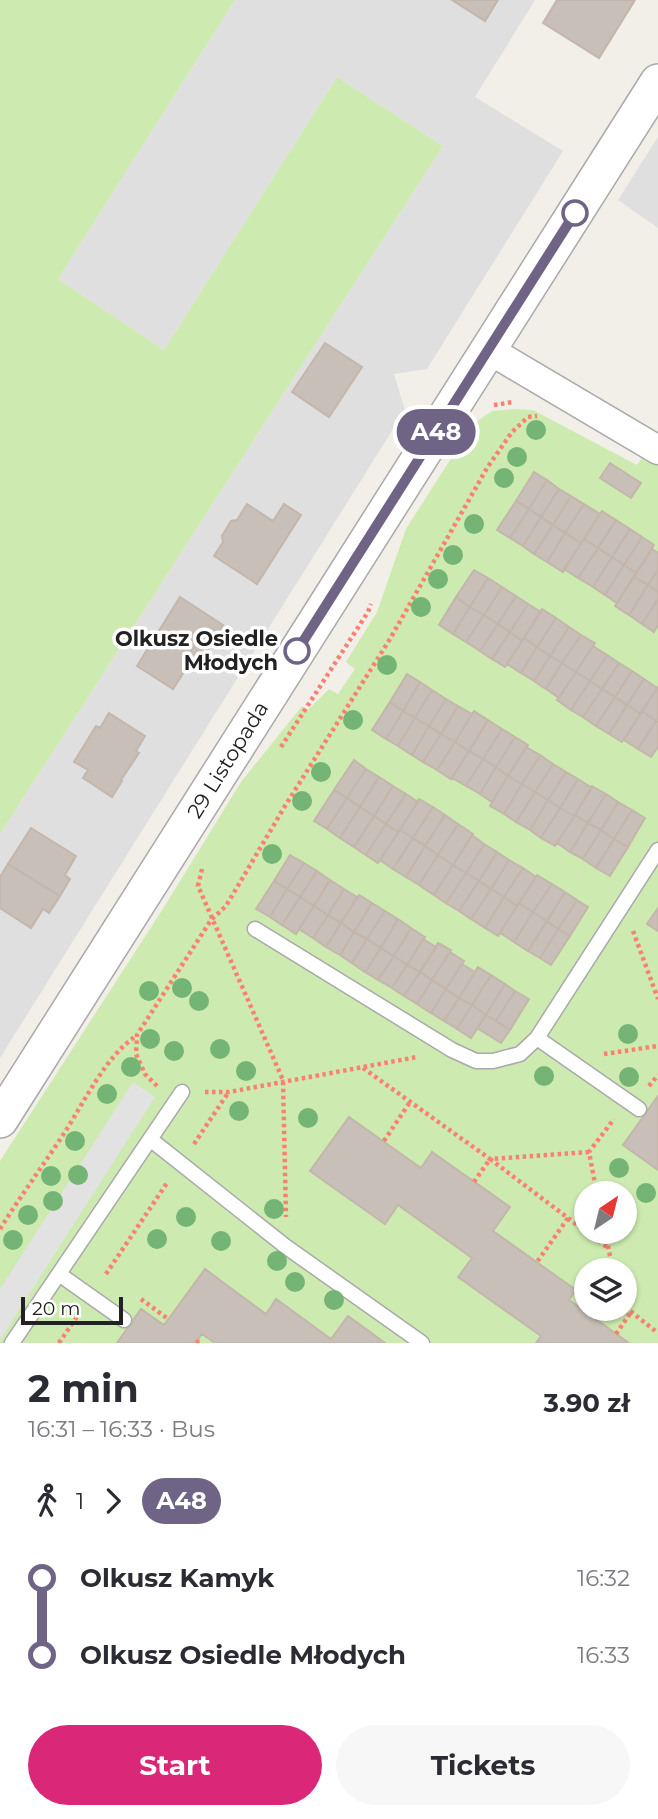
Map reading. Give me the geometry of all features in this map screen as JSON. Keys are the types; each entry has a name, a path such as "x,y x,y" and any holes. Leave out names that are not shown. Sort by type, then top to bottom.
{"street":[{"name":"29 Listopada","path":"0,1120 658,82"},
{"path":"489,350 658,450"}],"lane":[{"path":"255,929 452,1051 476,1061 493,1061 520,1054 537,1038 658,850"},
{"path":"537,1038 639,1109"},
{"path":"12,1343 178,1098"},
{"path":"150,1139 285,1246 422,1343"},
{"path":"59,1274 124,1320"}],"path":[{"path":"487,406 516,401"},
{"path":"0,1229 95,1084 123,1045 137,1035 213,918 226,906 390,639 487,468 512,432 528,417 540,416"},
{"path":"276,755 368,612 373,600"},
{"path":"209,859 201,871 198,886 283,1082 285,1246"},
{"path":"620,908 631,924 658,999"},
{"path":"137,1035 136,1054 145,1074 178,1098"},
{"path":"568,1060 658,1046"},
{"path":"187,1154 229,1092 452,1051"},
{"path":"362,1068 574,1222"},
{"path":"383,1141 411,1102"},
{"path":"595,1181 589,1152 612,1122"},
{"path":"490,1159 589,1152"},
{"path":"474,1182 490,1159"},
{"path":"106,1274 167,1183"},
{"path":"537,1262 568,1218"},
{"path":"603,1244 608,1248"},
{"path":"607,1244 610,1258"},
{"path":"637,1317 658,1333"},
{"path":"616,1334 625,1321"}],"shaded area":[{"path":"235,0 535,0 475,97 563,151 427,369 394,374 405,410 0,1058 0,834 443,146 337,77 164,350 58,279"},
{"path":"658,137 658,228 618,200"},
{"path":"133,1082 155,1097 0,1340 0,1289"}],"green space":[{"path":"0,0 235,0 58,279 164,350 337,77 443,146 0,834"},
{"path":"533,410 637,465 658,434 658,1343 0,1343 0,1161 241,782 302,706 308,710 329,689 338,694 355,669 346,662 377,612 406,529 473,424 492,411"}],"building":[{"path":"452,0 498,0 485,21"},
{"path":"557,0 635,0 599,58 543,23"},
{"path":"325,343 362,367 329,417 292,392"},
{"path":"610,463 641,483 631,498 600,478"},
{"path":"534,472 547,480 529,509 516,501"},
{"path":"547,480 559,489 541,517 529,509"},
{"path":"559,489 571,496 553,525 541,517"},
{"path":"571,496 584,504 565,533 553,525"},
{"path":"516,501 529,509 510,538 497,530"},
{"path":"247,504 273,521 284,504 301,515 257,584 214,556 231,521 237,520"},
{"path":"584,504 600,514 581,543 565,533"},
{"path":"529,509 541,517 523,546 510,538"},
{"path":"602,511 616,520 598,548 584,539"},
{"path":"541,517 553,525 534,554 523,546"},
{"path":"616,520 630,529 612,557 598,548"},
{"path":"553,525 565,533 547,562 534,554"},
{"path":"630,529 642,537 624,565 612,557"},
{"path":"565,533 581,543 563,572 547,562"},
{"path":"642,537 654,545 636,573 624,565"},
{"path":"584,539 598,548 578,578 564,569"},
{"path":"598,548 612,557 593,587 578,578"},
{"path":"652,549 658,553 658,570 648,585 634,577"},
{"path":"612,557 624,565 605,595 593,587"},
{"path":"624,565 636,573 617,603 605,595"},
{"path":"474,570 488,578 470,607 456,597"},
{"path":"658,570 658,592 648,585"},
{"path":"634,577 648,585 629,615 615,606"},
{"path":"488,578 502,587 484,615 470,607"},
{"path":"648,585 658,592 658,599 642,624 629,615"},
{"path":"502,587 516,596 498,624 484,615"},
{"path":"516,596 528,604 510,632 498,624"},
{"path":"180,597 223,625 199,664 192,659 173,689 137,666"},
{"path":"456,597 470,607 453,634 439,625"},
{"path":"658,599 658,625 654,632 642,624"},
{"path":"528,604 541,612 522,641 510,632"},
{"path":"470,607 484,615 466,642 453,634"},
{"path":"542,609 556,618 537,647 524,638"},
{"path":"484,615 498,624 480,651 466,642"},
{"path":"556,618 569,627 550,656 537,647"},
{"path":"498,624 510,632 492,659 480,651"},
{"path":"569,627 581,635 562,663 550,656"},
{"path":"510,632 522,641 505,667 492,659"},
{"path":"581,635 595,643 576,672 562,663"},
{"path":"524,638 537,647 521,673 507,664"},
{"path":"593,646 607,655 590,681 576,672"},
{"path":"537,647 550,656 534,681 521,673"},
{"path":"607,655 619,663 602,689 590,681"},
{"path":"550,656 562,663 546,689 534,681"},
{"path":"562,663 576,672 559,698 546,689"},
{"path":"619,663 632,671 615,697 602,689"},
{"path":"632,671 644,679 627,705 615,697"},
{"path":"576,672 590,681 571,710 557,700"},
{"path":"407,674 420,682 403,711 390,702"},
{"path":"644,679 657,688 641,714 627,705"},
{"path":"590,681 602,689 583,717 571,710"},
{"path":"420,682 432,690 415,718 403,711"},
{"path":"658,687 658,718 656,721 642,711"},
{"path":"602,689 615,697 596,726 583,717"},
{"path":"432,690 446,699 429,726 415,718"},
{"path":"615,697 627,705 609,734 596,726"},
{"path":"446,699 458,706 441,734 429,726"},
{"path":"390,702 403,711 386,739 372,730"},
{"path":"627,705 641,714 622,742 609,734"},
{"path":"458,706 472,714 455,742 441,734"},
{"path":"403,711 415,718 398,746 386,739"},
{"path":"474,711 488,720 469,751 455,742"},
{"path":"642,711 656,721 638,749 624,740"},
{"path":"109,713 145,736 136,751 139,753 112,797 83,778 88,770 74,762 96,726 100,728"},
{"path":"415,718 429,726 412,755 398,746"},
{"path":"488,720 502,729 483,759 469,751"},
{"path":"656,721 658,747 651,757 638,749"},
{"path":"429,726 441,734 423,762 412,755"},
{"path":"502,729 515,737 496,767 483,759"},
{"path":"441,734 455,742 437,770 423,762"},
{"path":"515,737 528,745 508,776 496,767"},
{"path":"455,742 469,751 451,779 437,770"},
{"path":"526,747 540,755 522,784 508,776"},
{"path":"469,751 483,759 466,786 452,778"},
{"path":"540,755 553,764 535,792 522,784"},
{"path":"483,759 496,767 480,794 466,786"},
{"path":"354,760 366,769 347,798 334,790"},
{"path":"553,764 566,772 548,800 535,792"},
{"path":"496,767 508,776 492,802 480,794"},
{"path":"366,769 379,777 360,807 347,798"},
{"path":"566,772 578,779 560,808 548,800"},
{"path":"508,776 522,784 504,814 490,806"},
{"path":"379,777 393,786 374,816 360,807"},
{"path":"578,779 592,788 574,816 560,808"},
{"path":"522,784 535,792 516,822 504,814"},
{"path":"393,786 406,794 386,824 374,816"},
{"path":"592,786 606,794 588,823 575,815"},
{"path":"334,790 347,798 327,829 314,821"},
{"path":"535,792 548,800 530,830 516,822"},
{"path":"406,794 418,802 398,832 386,824"},
{"path":"606,794 618,802 601,830 588,823"},
{"path":"347,798 360,807 340,838 327,829"},
{"path":"419,799 433,807 413,838 400,830"},
{"path":"548,800 560,808 541,838 530,830"},
{"path":"618,802 632,810 614,839 601,830"},
{"path":"360,807 374,816 354,847 340,838"},
{"path":"433,807 445,815 425,846 413,838"},
{"path":"560,808 574,816 555,846 541,838"},
{"path":"632,810 645,818 628,847 614,839"},
{"path":"445,815 458,824 438,855 425,846"},
{"path":"575,815 588,823 570,852 557,843"},
{"path":"374,816 386,824 366,855 354,847"},
{"path":"588,823 601,830 583,859 570,852"},
{"path":"386,824 398,832 378,863 366,855"},
{"path":"458,824 473,834 453,865 438,855"},
{"path":"31,828 76,856 65,875 70,879 60,896 8,864"},
{"path":"400,830 413,838 393,869 380,860"},
{"path":"601,830 614,839 596,868 583,859"},
{"path":"472,835 484,844 466,873 453,865"},
{"path":"413,838 425,846 406,877 393,869"},
{"path":"614,839 628,847 610,876 596,868"},
{"path":"484,844 497,852 479,881 466,873"},
{"path":"425,846 438,855 419,885 406,877"},
{"path":"497,852 509,860 491,889 479,881"},
{"path":"290,855 304,863 287,889 274,881"},
{"path":"438,855 453,865 434,895 419,885"},
{"path":"509,860 523,868 504,897 491,889"},
{"path":"304,863 317,871 300,897 287,889"},
{"path":"8,864 60,896 49,913 43,909 31,928 0,908 0,877"},
{"path":"453,865 466,873 446,903 434,895"},
{"path":"523,868 536,877 517,906 504,897"},
{"path":"317,871 330,880 314,906 300,897"},
{"path":"466,873 479,881 459,911 446,903"},
{"path":"537,875 552,884 533,912 519,903"},
{"path":"330,880 344,889 328,915 314,906"},
{"path":"274,881 287,889 270,917 256,909"},
{"path":"479,881 491,889 471,919 459,911"},
{"path":"552,884 565,892 547,921 533,912"},
{"path":"287,889 300,897 282,925 270,917"},
{"path":"344,889 357,897 341,923 328,915"},
{"path":"491,889 504,897 485,928 471,919"},
{"path":"565,892 577,900 558,929 547,921"},
{"path":"359,895 372,903 354,932 341,923"},
{"path":"300,897 314,906 296,934 282,925"},
{"path":"504,897 517,906 498,936 485,928"},
{"path":"577,900 588,907 570,936 558,929"},
{"path":"372,903 385,911 367,939 354,932"},
{"path":"519,903 533,912 514,942 500,933"},
{"path":"314,906 328,915 313,938 299,929"},
{"path":"658,908 658,931 647,924"},
{"path":"385,911 398,919 381,948 367,939"},
{"path":"533,912 547,921 528,951 514,942"},
{"path":"328,915 341,923 326,947 313,938"},
{"path":"398,919 411,928 394,956 381,948"},
{"path":"547,921 558,929 540,958 528,951"},
{"path":"341,923 354,932 340,955 326,947"},
{"path":"411,928 425,937 407,965 394,956"},
{"path":"558,929 570,936 551,965 540,958"},
{"path":"354,932 367,939 352,963 340,955"},
{"path":"367,939 381,948 365,972 352,963"},
{"path":"423,939 436,947 420,972 407,965"},
{"path":"438,943 451,950 432,980 420,972"},
{"path":"381,948 394,956 378,980 365,972"},
{"path":"450,952 464,961 446,989 432,980"},
{"path":"394,956 407,965 392,988 378,980"},
{"path":"462,964 475,972 459,998 446,989"},
{"path":"407,965 420,972 404,996 392,988"},
{"path":"478,967 491,975 472,1005 459,998"},
{"path":"420,972 432,980 417,1004 404,996"},
{"path":"491,975 505,984 486,1015 472,1005"},
{"path":"432,980 446,989 431,1013 417,1004"},
{"path":"505,984 515,991 496,1021 486,1015"},
{"path":"446,989 459,998 444,1021 431,1013"},
{"path":"515,991 529,999 510,1030 496,1021"},
{"path":"459,998 472,1005 457,1029 444,1021"},
{"path":"472,1005 486,1015 471,1038 457,1029"},
{"path":"486,1015 510,1030 501,1043 477,1028"},
{"path":"658,1096 658,1170 623,1145"},
{"path":"349,1117 421,1168 432,1152 510,1207 493,1231 574,1289 569,1300 574,1304 574,1321 598,1321 629,1343 536,1343 541,1336 458,1277 472,1258 398,1205 385,1224 310,1171"},
{"path":"205,1269 266,1314 276,1299 331,1339 348,1316 385,1343 215,1343 202,1334 195,1343 117,1343 141,1309 164,1325"}],"bus line":[{"name":"A48","path":"297,651 575,213"}],"place":[{"name":"Olkusz Osiedle Młodych","path":"297,651"}]}
